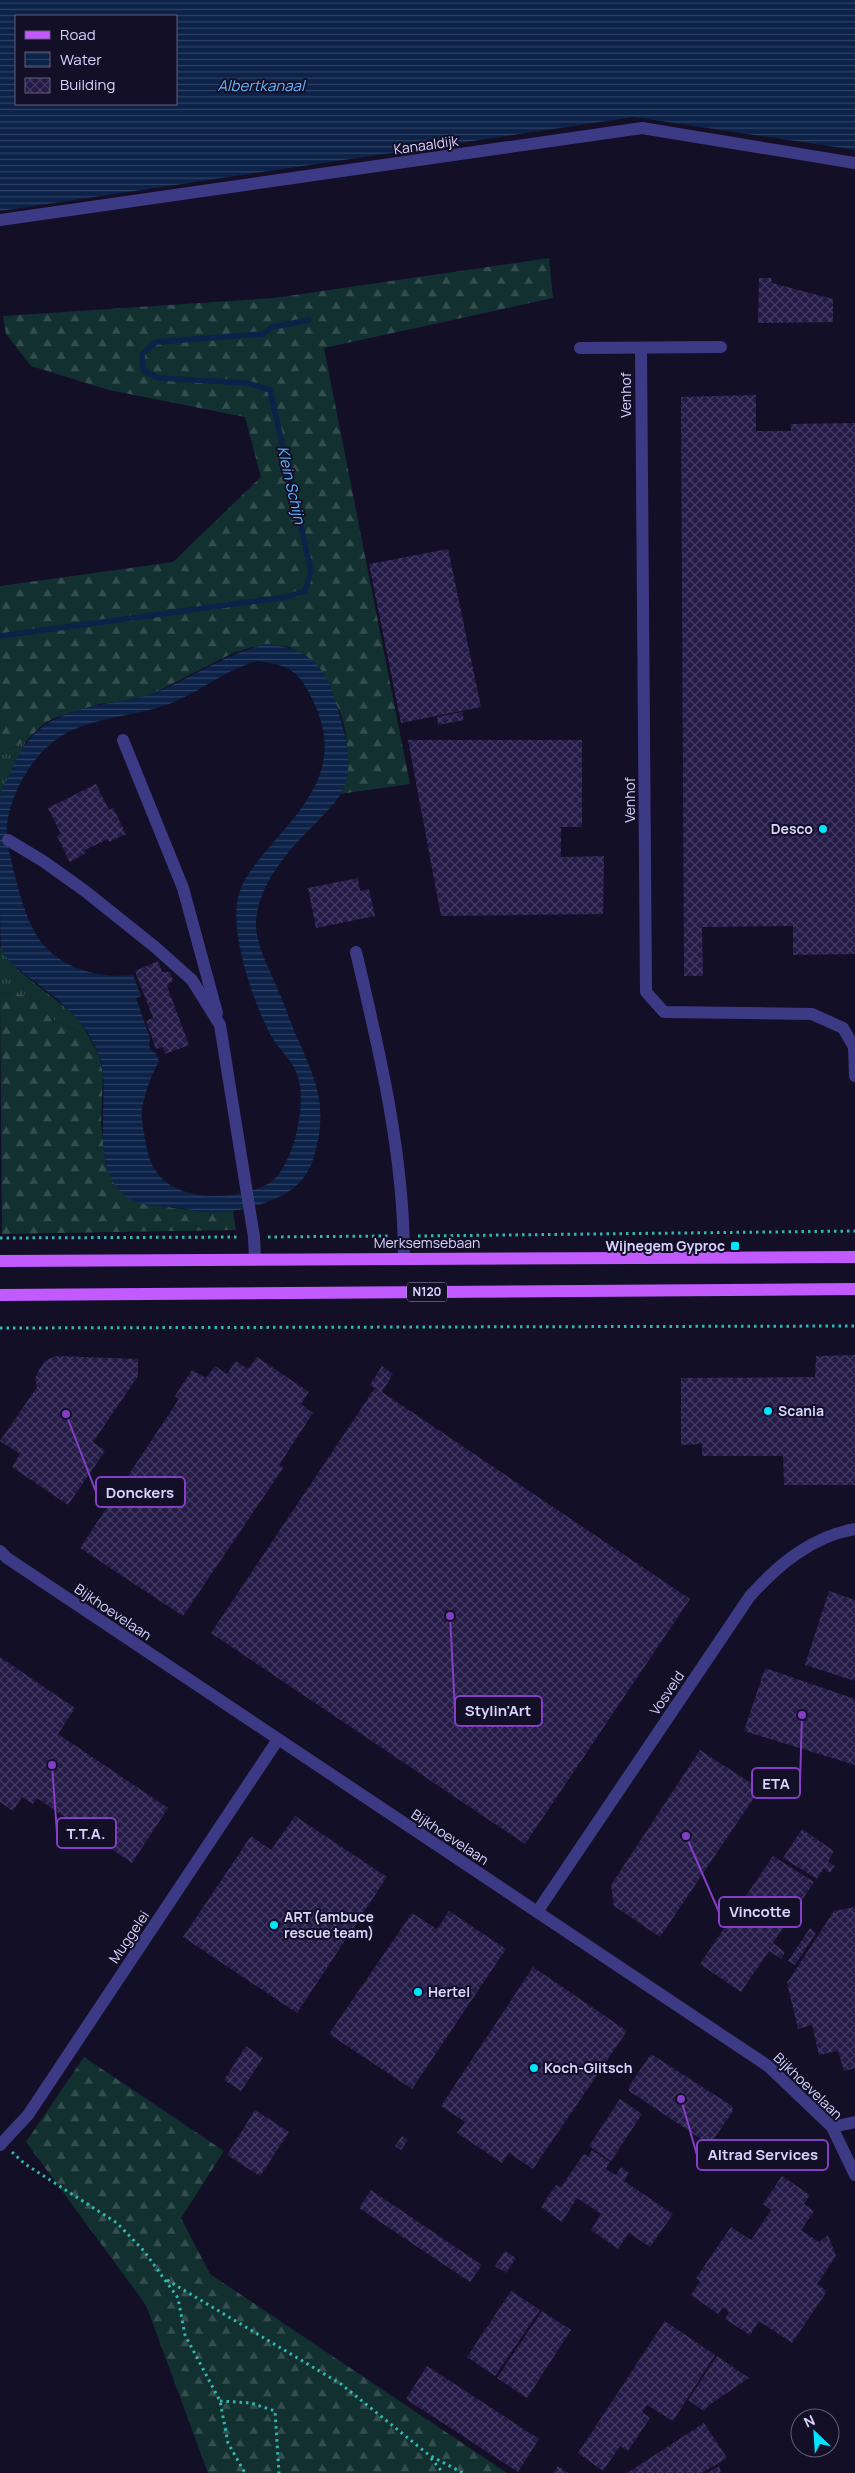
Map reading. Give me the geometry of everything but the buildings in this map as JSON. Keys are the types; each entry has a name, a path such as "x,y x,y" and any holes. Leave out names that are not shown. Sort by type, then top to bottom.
{"main road":[{"name":"Merksemsebaan","path":"0,1262 855,1256"},
{"name":"N120","path":"0,1295 855,1289"}],"street":[{"name":"Kanaaldijk","path":"0,220 642,128 855,163"},
{"path":"580,348 721,347"},
{"name":"Venhof","path":"641,349 646,992 664,1012 812,1014 843,1028 854,1047 855,1076"},
{"path":"123,740 183,888 220,1025 254,1237 255,1259"},
{"path":"8,840 43,861 85,891 155,947 192,980 220,1025"},
{"path":"356,952 375,1031 394,1128 404,1236 404,1258"},
{"name":"Vosveld","path":"537,1912 750,1596 777,1567 816,1542 843,1531 855,1529"},
{"name":"Bijkhoevelaan","path":"0,1551 14,1563 277,1741 768,2066 832,2127 855,2175"},
{"name":"Muggelei","path":"1,2144 28,2115 277,1741"},
{"path":"832,2127 855,2122"}],"path":[{"path":"0,1238 855,1232"},
{"path":"0,1328 855,1326"},
{"path":"1,2144 25,2164 117,2223 144,2251 178,2298 185,2335 220,2401 228,2443 245,2473"},
{"path":"164,2278 341,2384 429,2455 463,2473"},
{"path":"220,2401 251,2403 275,2411 280,2473"},
{"path":"429,2455 443,2473"}],"green space":[{"path":"549,258 553,298 324,348 410,784 340,794 346,773 347,761 346,736 341,713 326,689 290,647 268,644 231,654 150,695 99,704 54,718 42,725 26,741 0,754 0,586 173,562 261,477 245,417 109,390 31,366 6,334 3,316 274,298"},
{"path":"26,741 0,796 0,754"},
{"path":"0,946 17,969 77,1017 88,1035 55,1021 30,995 0,993"},
{"path":"0,993 30,995 55,1021 88,1035 99,1055 103,1074 101,1125 106,1166 140,1203 203,1212 233,1211 236,1230 2,1234"},
{"path":"84,2057 224,2151 181,2218 210,2274 507,2473 208,2473 146,2305 26,2142"}],"water":[{"name":"Albertkanaal","path":"0,0 855,0 855,150 634,117 0,211"},
{"path":"268,644 281,646 303,654 319,667 331,687 347,748 347,778 339,797 277,868 262,895 256,923 258,940 264,958 312,1072 316,1086 320,1115 316,1149 310,1167 295,1187 281,1196 255,1206 229,1211 202,1212 184,1208 153,1206 139,1203 121,1192 111,1177 105,1159 103,1138 103,1075 100,1058 89,1035 64,1006 15,966 1,948 0,797 15,761 29,740 45,725 82,709 151,694 222,660","holes":["257,661 269,663 293,672 304,684 314,703 322,726 325,747 322,766 316,784 306,802 247,876 239,895 236,918 245,970 257,1005 270,1034 293,1065 298,1077 301,1099 300,1112 291,1151 278,1176 269,1183 241,1193 208,1196 185,1192 175,1188 158,1174 151,1162 142,1124 142,1109 153,1072 159,1061 156,1053 149,1046 150,1038 136,998 141,996 133,975 107,975 80,969 55,956 45,947 33,929 22,902 9,852 7,824 12,803 26,773 46,748 59,738 89,724 169,704 245,665"]}],"waterway":[{"name":"Klein Schijn","path":"0,636 286,597 305,591 311,571 270,390 248,383 159,378 143,370 142,354 156,342 263,334 272,327 309,320"}],"place":[{"name":"Desco","path":"823,829"},
{"name":"Wijnegem Gyproc","path":"735,1246"},
{"name":"Scania","path":"768,1411"},
{"name":"Donckers","path":"66,1414"},
{"name":"Stylin'Art","path":"450,1616"},
{"name":"ETA","path":"802,1715"},
{"name":"T.T.A.","path":"52,1765"},
{"name":"Vincotte","path":"686,1836"},
{"name":"ART (ambuce rescue team)","path":"274,1925"},
{"name":"Hertel","path":"418,1992"},
{"name":"Koch-Glitsch","path":"534,2068"},
{"name":"Altrad Services","path":"681,2099"}]}
